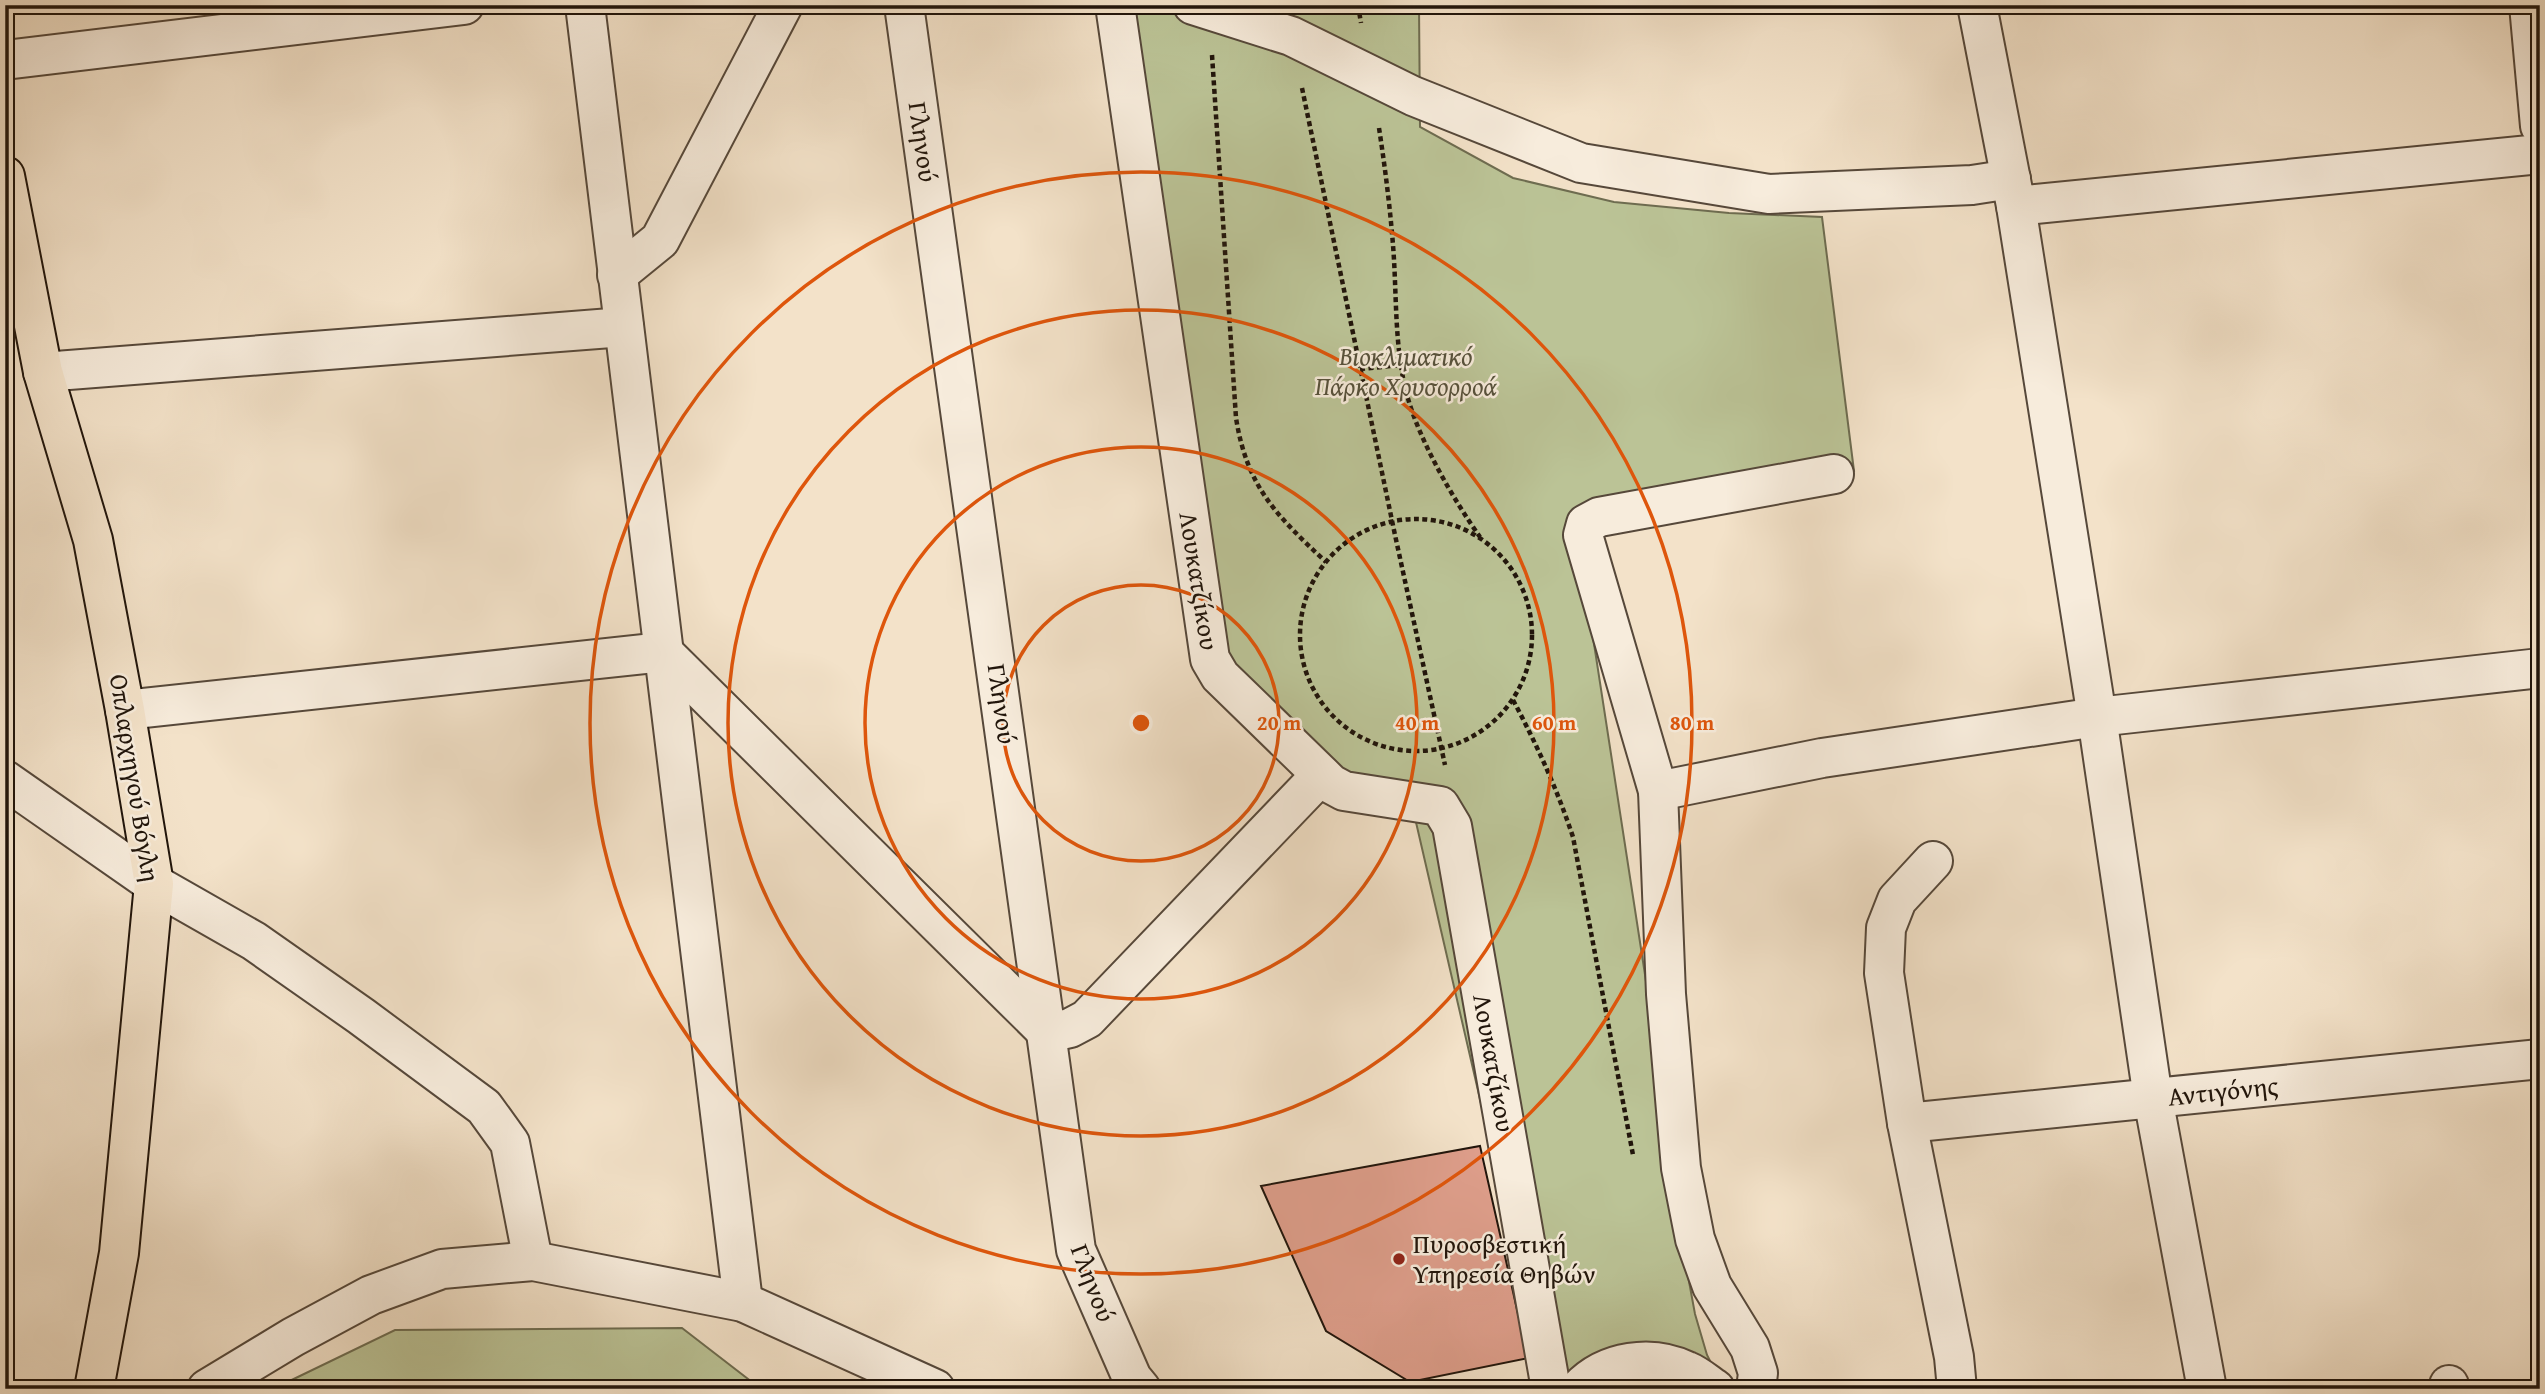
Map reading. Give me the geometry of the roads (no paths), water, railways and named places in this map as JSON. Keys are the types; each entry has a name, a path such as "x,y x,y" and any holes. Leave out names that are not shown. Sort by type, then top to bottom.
{"main road":[{"name":"Οπλαρχηγού Βόγλη","path":"5,176 43,372 93,540 154,884 119,1253 94,1389"}],"street":[{"path":"5,61 464,5"},
{"path":"585,5 743,1302"},
{"path":"617,275 660,240 783,5"},
{"name":"Γληνού","path":"904,5 1076,1250 1132,1378 1141,1389"},
{"name":"Λουκατζίκου","path":"1115,5 1210,659 1220,676 1331,785 1344,791 1440,806 1452,826 1551,1389"},
{"path":"1978,5 2014,193 2097,717 2152,1098 2207,1389"},
{"path":"2529,5 2540,126"},
{"path":"1201,8 1291,36 1413,96 1581,163 1769,194 1972,185 2014,193 2540,154"},
{"path":"43,372 624,327"},
{"path":"1756,1389 1758,1373 1750,1348 1712,1286 1695,1239 1681,1168 1666,994 1658,791 1583,535 1586,524 1600,517 1834,474"},
{"path":"663,652 1048,1033 1070,1028 1087,1019 1321,775"},
{"path":"125,710 663,652"},
{"path":"1658,791 1822,758 2097,717 2540,668"},
{"path":"5,780 154,884 254,942 361,1016 484,1107 510,1143 533,1261"},
{"path":"1933,861 1897,900 1886,928 1884,973 1907,1123 1954,1357 1957,1389"},
{"name":"Αντιγόνης","path":"1907,1123 2540,1059"},
{"path":"207,1389 293,1337 371,1295 442,1269 533,1261 743,1302 935,1389"},
{"path":"1579,1389 1589,1378 1618,1364 1649,1361 1686,1370 1716,1389"}],"place":[{"name":"Πυροσβεστική Υπηρεσία Θηβών","path":"1399,1259"}],"park label":[{"name":"Βιοκλιματικό Πάρκο Χρυσορροά","path":"1406,371"}]}
